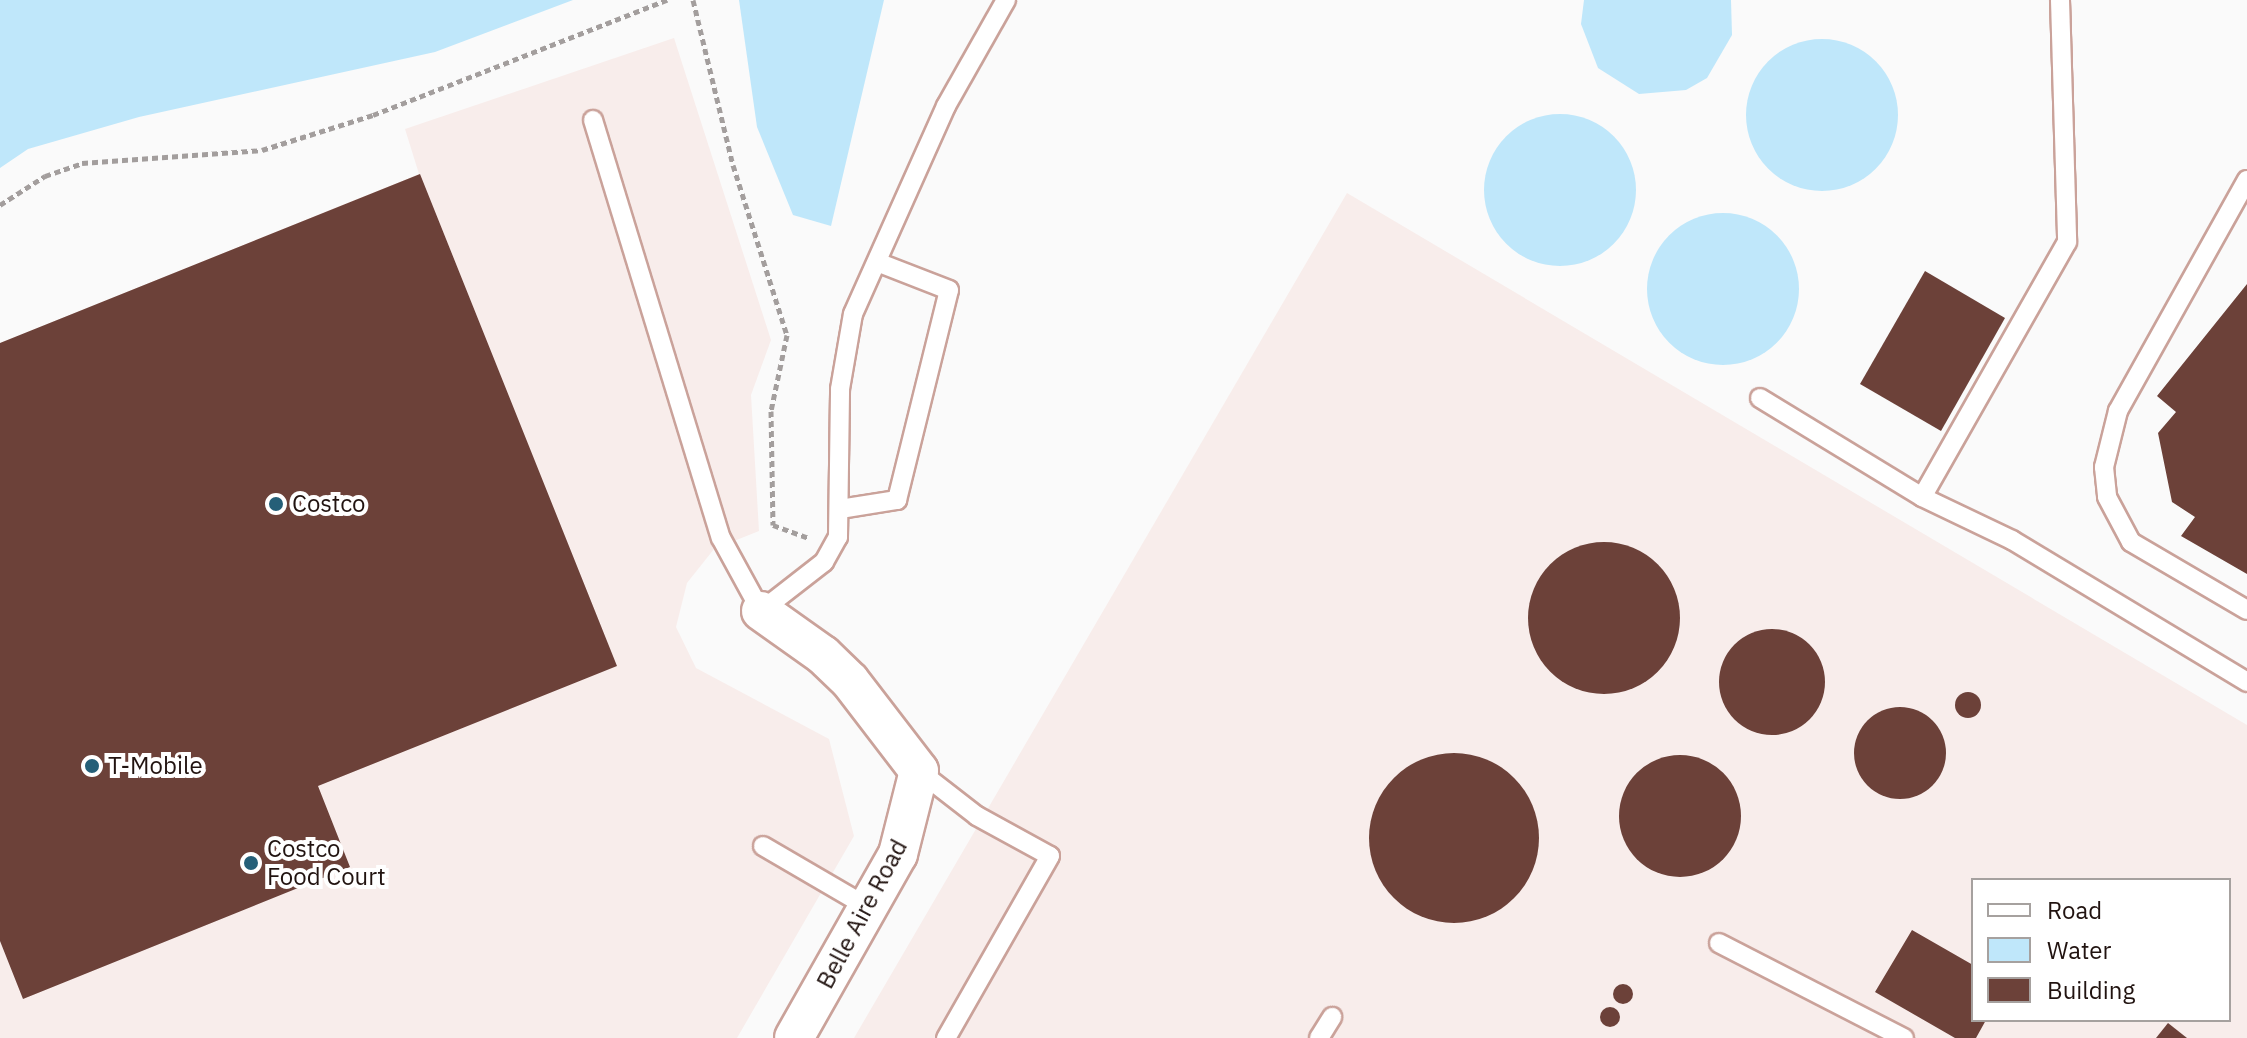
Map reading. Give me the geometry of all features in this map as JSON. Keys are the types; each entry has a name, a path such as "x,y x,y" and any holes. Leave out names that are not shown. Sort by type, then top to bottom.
{"street":[{"path":"761,611 823,655 850,681 919,771"},
{"name":"Belle Aire Road","path":"794,1038 898,854 919,771"}],"lane":[{"path":"593,120 721,538 761,611 824,562 838,537 840,389 853,314 946,106 1006,0"},
{"path":"1922,497 2067,242 2060,0"},
{"path":"2247,180 2118,411 2104,467 2107,497 2131,542 2247,610"},
{"path":"840,509 897,500 949,290 877,262"},
{"path":"1760,398 1922,497 2012,540 2247,682"},
{"path":"919,771 977,816 1050,856 946,1038"},
{"path":"763,846 869,908"},
{"path":"1719,943 1904,1038"},
{"path":"1319,1038 1332,1017"}],"path":[{"path":"0,205 45,176 82,163 262,150 373,115 667,0"},
{"path":"693,0 733,165 787,335 771,411 773,525 813,540"}],"shaded area":[{"path":"674,38 771,340 751,395 759,531 714,549 687,583 676,627 696,668 829,739 854,836 737,1038 0,1038 0,343 419,174 405,129"},
{"path":"1347,193 2247,725 2247,1038 854,1038"}],"water":[{"path":"0,0 573,0 435,52 139,117 28,149 0,168"},
{"path":"739,0 884,0 831,226 793,215 757,127"},
{"path":"1584,0 1731,0 1732,35 1707,78 1686,90 1639,94 1598,68 1581,24"},
{"path":"1822,39 1851,45 1876,61 1892,86 1898,115 1892,144 1876,169 1851,185 1822,191 1793,185 1768,169 1752,144 1746,115 1752,86 1768,61 1793,45"},
{"path":"1560,114 1589,120 1614,136 1630,161 1636,190 1630,219 1614,244 1589,260 1560,266 1531,260 1506,244 1490,219 1484,190 1490,161 1506,136 1531,120"},
{"path":"1723,213 1752,219 1777,235 1793,260 1799,289 1793,318 1777,343 1752,359 1723,365 1694,359 1669,343 1653,318 1647,289 1653,260 1669,235 1694,219"}],"building":[{"name":"Costco","path":"420,174 617,666 318,786 350,867 23,999 0,941 0,343"},
{"path":"1925,271 2005,318 1941,431 1860,384"},
{"path":"2247,284 2247,574 2181,536 2195,517 2172,502 2158,433 2176,412 2157,396"},
{"path":"1604,542 1633,548 1657,565 1674,589 1680,618 1674,647 1657,671 1633,688 1604,694 1575,688 1551,671 1534,647 1528,618 1534,589 1551,565 1575,548"},
{"path":"1772,629 1792,633 1809,645 1821,662 1825,682 1821,702 1809,719 1792,731 1772,735 1752,731 1735,719 1723,702 1719,682 1723,662 1735,645 1752,633"},
{"path":"1968,692 1977,696 1981,705 1977,714 1968,718 1959,714 1955,705 1959,696"},
{"path":"1900,707 1926,715 1938,727 1946,753 1938,779 1926,791 1900,799 1874,791 1862,779 1854,753 1862,727 1874,715"},
{"path":"1454,753 1486,760 1514,778 1532,806 1539,838 1532,870 1514,898 1486,916 1454,923 1422,916 1394,898 1376,870 1369,838 1376,806 1394,778 1422,760"},
{"path":"1680,755 1703,760 1723,773 1736,793 1741,816 1736,839 1723,859 1703,872 1680,877 1657,872 1637,859 1624,839 1619,816 1624,793 1637,773 1657,760"},
{"path":"1912,930 1971,964 1971,1022 1985,1022 1976,1038 1955,1038 1875,992"},
{"path":"1623,984 1630,987 1633,994 1630,1001 1623,1004 1616,1001 1613,994 1616,987"},
{"path":"1610,1007 1617,1010 1620,1017 1617,1024 1610,1027 1603,1024 1600,1017 1603,1010"},
{"path":"2168,1023 2187,1038 2156,1038"}],"place":[{"name":"Costco","path":"276,504"},
{"name":"T-Mobile","path":"92,766"},
{"name":"Costco Food Court","path":"251,863"}]}
